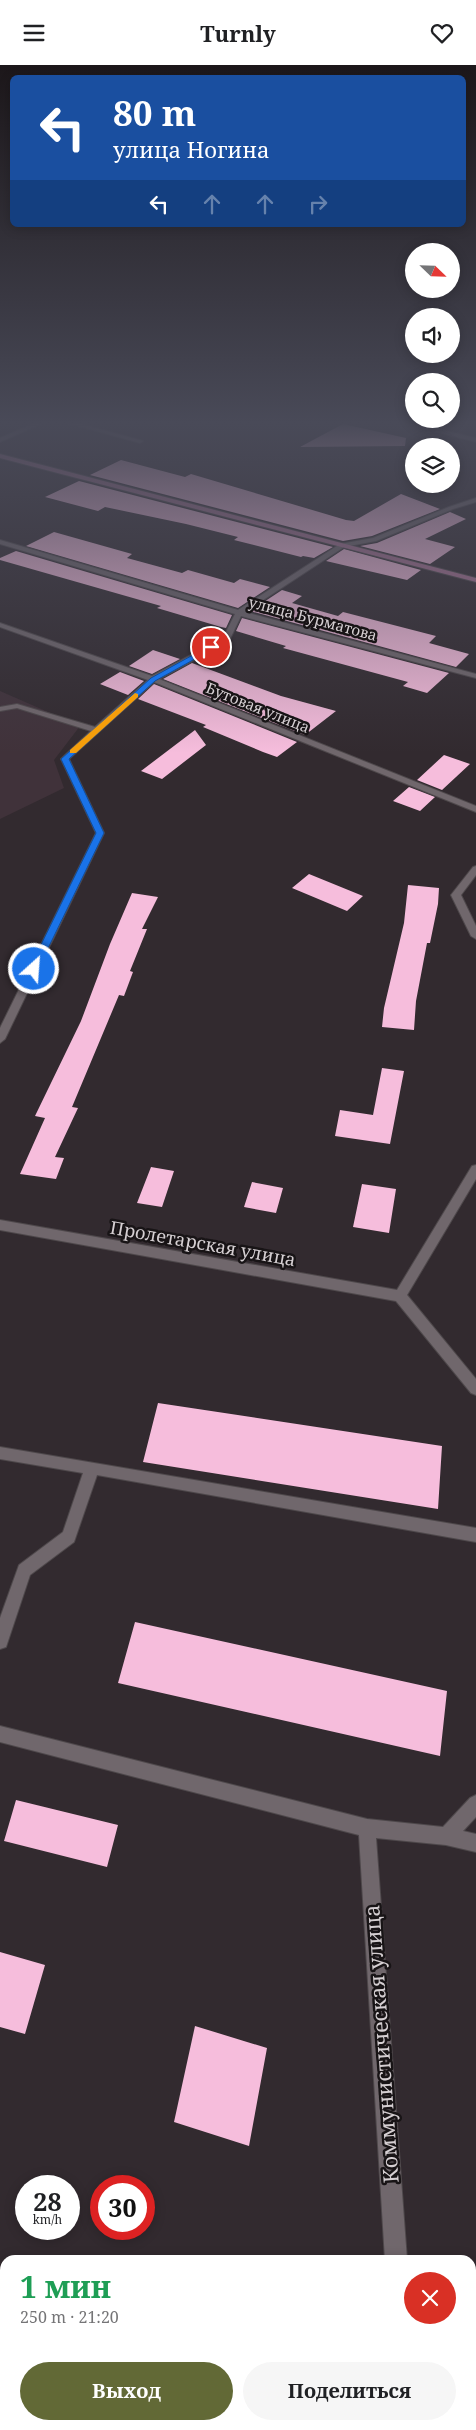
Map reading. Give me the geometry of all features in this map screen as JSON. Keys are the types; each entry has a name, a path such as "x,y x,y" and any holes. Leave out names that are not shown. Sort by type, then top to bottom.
{"main road":[{"path":"293,532 476,580"}],"street":[{"path":"0,1039 100,833 65,759 153,679 226,639 239,613 342,545 374,540 392,532"},
{"name":"улица Бурматова","path":"0,542 239,613 476,676"},
{"name":"Бутовая улица","path":"0,625 153,679 476,809"},
{"path":"0,709 17,706 97,730"},
{"path":"476,869 456,895 476,935"},
{"path":"476,1169 400,1296 476,1389"},
{"name":"Пролетарская улица","path":"0,1225 400,1296"},
{"path":"0,1453 476,1535"},
{"path":"0,1641 24,1570 69,1537 92,1468"},
{"path":"0,1734 367,1828 446,1836 476,1843"},
{"path":"446,1836 476,1804"},
{"name":"Коммунистическая улица","path":"367,1828 396,2255"}],"shaded area":[{"path":"0,691 80,726 54,760 64,788 0,819"}],"building":[{"path":"55,532 132,554 127,558 182,573 188,570 234,583 240,579 270,587 238,608 26,546"},
{"path":"219,532 277,532 333,547 314,558 301,557 234,540 238,537"},
{"path":"310,532 381,532 372,536 343,541"},
{"path":"402,532 439,532 425,539 455,547 430,564 360,546 377,543"},
{"path":"344,549 421,570 407,580 326,561"},
{"path":"16,551 232,615 226,628 221,627 157,608 161,606 0,560 0,558"},
{"path":"282,590 302,596 292,603 338,616 343,612 436,636 429,643 469,654 456,667 250,611"},
{"path":"242,618 449,673 427,693 403,686 408,682 283,648 286,646 236,631"},
{"path":"153,650 180,659 152,674 129,666"},
{"path":"192,663 281,696 336,711 305,735 163,679"},
{"path":"120,672 144,681 128,695 100,684"},
{"path":"154,684 297,742 277,757 263,752 203,727 206,725 138,699"},
{"path":"195,730 206,745 162,779 141,771"},
{"path":"444,755 470,764 442,790 417,780"},
{"path":"409,787 435,797 420,811 393,801"},
{"path":"309,874 363,896 347,911 292,888"},
{"path":"408,885 439,888 438,904 430,943 427,943 416,1001 414,1030 382,1027 384,1008 404,923"},
{"path":"132,893 158,897 142,929 147,929 130,971 133,972 124,996 119,995 72,1107 78,1108 55,1157 64,1158 56,1179 20,1174 45,1118 35,1116 81,1021 110,944"},
{"path":"382,1068 404,1071 390,1144 335,1136 340,1110 373,1115"},
{"path":"151,1167 174,1171 162,1207 137,1203"},
{"path":"252,1182 283,1188 276,1213 244,1207"},
{"path":"362,1184 396,1189 389,1233 353,1227"},
{"path":"158,1403 442,1446 438,1509 143,1462"},
{"path":"135,1622 447,1691 440,1756 118,1683"},
{"path":"16,1800 118,1825 107,1867 4,1841"},
{"path":"0,1952 45,1965 25,2034 0,2027"},
{"path":"195,2026 267,2048 249,2146 174,2122"}],"slow traffic":[{"path":"73,752 135,695"}],"route":[{"path":"34,969 100,833 65,759 153,679 211,647"}]}
